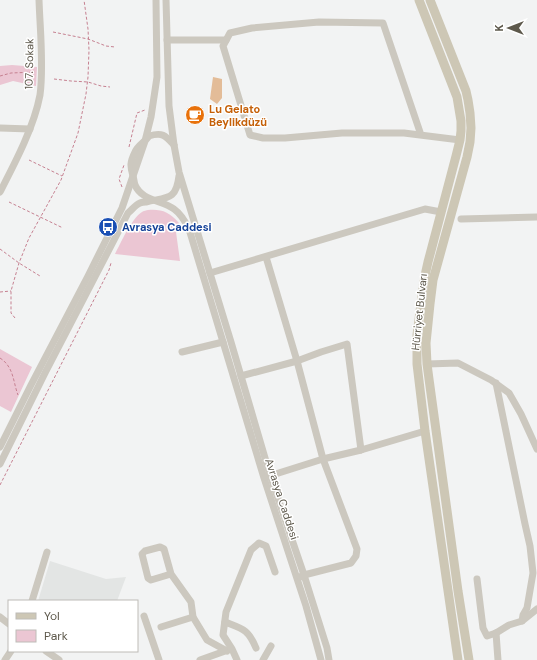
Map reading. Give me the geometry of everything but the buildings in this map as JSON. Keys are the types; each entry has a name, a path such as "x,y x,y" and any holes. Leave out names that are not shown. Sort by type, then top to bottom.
{"main road":[{"name":"Hürriyet Bulvarı","path":"419,0 457,98 461,121 460,140 424,280 417,335 417,364 425,431 458,660"},
{"name":"Hürriyet Bulvarı","path":"430,0 466,91 471,128 467,156 433,280 426,343 427,364 469,660"}],"street":[{"name":"107. Sokak","path":"0,192 30,130 40,96 42,72 39,0"},
{"path":"0,447 122,208 152,117 157,76 156,0"},
{"path":"166,0 169,106 179,172 241,376 267,477 304,575 327,648 329,660"},
{"path":"420,135 383,23 319,22 252,28 230,33 223,46 250,135 263,138 285,138 342,133 404,133 420,135 460,140"},
{"path":"167,40 226,40"},
{"path":"0,128 30,130"},
{"path":"145,141 149,136 154,134 166,136 174,145"},
{"path":"0,464 45,373 128,213 141,203 167,198 172,195 176,191 178,185 179,172"},
{"path":"133,176 138,190 143,195 154,200"},
{"name":"Avrasya Caddesi","path":"154,200 174,208 182,216 189,229 223,342 267,477 321,660"},
{"path":"210,273 426,209 441,212"},
{"path":"461,219 537,217"},
{"path":"266,257 297,361 323,460 357,549 356,556 351,563 304,575 297,579"},
{"path":"182,352 223,342"},
{"path":"241,376 297,361 347,344 361,450"},
{"path":"427,364 458,363 491,380 509,393 521,414 537,449"},
{"path":"496,383 533,566 527,608 523,615 522,621"},
{"path":"267,477 425,431"},
{"path":"237,660 230,650 224,634 226,612 251,550 259,543 266,546 275,572"},
{"path":"171,574 151,580 148,578 142,554 146,551 160,547 164,549 171,574 191,602 193,617 207,640 230,650"},
{"path":"32,600 48,552"},
{"path":"477,580 483,628 487,636 496,633 509,625 522,621 537,609"},
{"path":"144,616 159,660"},
{"path":"0,617 8,623"},
{"path":"161,627 193,617"},
{"path":"225,622 243,628 252,638 256,648"},
{"path":"312,628 319,626"},
{"path":"496,633 498,660"},
{"path":"263,660 271,646"},
{"path":"200,660 230,650"},
{"path":"47,652 59,660"}],"path":[{"path":"15,318 10,313 11,291 19,263 29,238 63,176 78,134 88,82 88,39 84,0"},
{"path":"53,32 88,39 106,46 115,47"},
{"path":"0,76 10,73 42,72"},
{"path":"54,79 88,82 110,87"},
{"path":"128,152 137,113 148,108"},
{"path":"29,160 63,176"},
{"path":"122,191 119,178 125,161"},
{"path":"9,202 63,228"},
{"path":"0,249 40,276"},
{"path":"0,485 109,270 111,261"},
{"path":"0,292 11,291"},
{"path":"0,358 9,367 13,375 17,395 20,397"}],"shaded area":[{"path":"213,77 222,79 222,98 217,104 210,99"},
{"path":"50,561 106,579 126,577 117,600 38,600"}],"green space":[{"path":"12,65 37,67 36,86 13,81 0,85 0,66"},
{"path":"148,210 165,212 179,223 176,232 180,261 115,254 134,220 138,215"},
{"path":"0,349 32,367 11,412 0,406"}],"place":[{"name":"Lu Gelato Beylikdüzü","path":"195,115"},
{"name":"Avrasya Caddesi","path":"108,227"}]}
